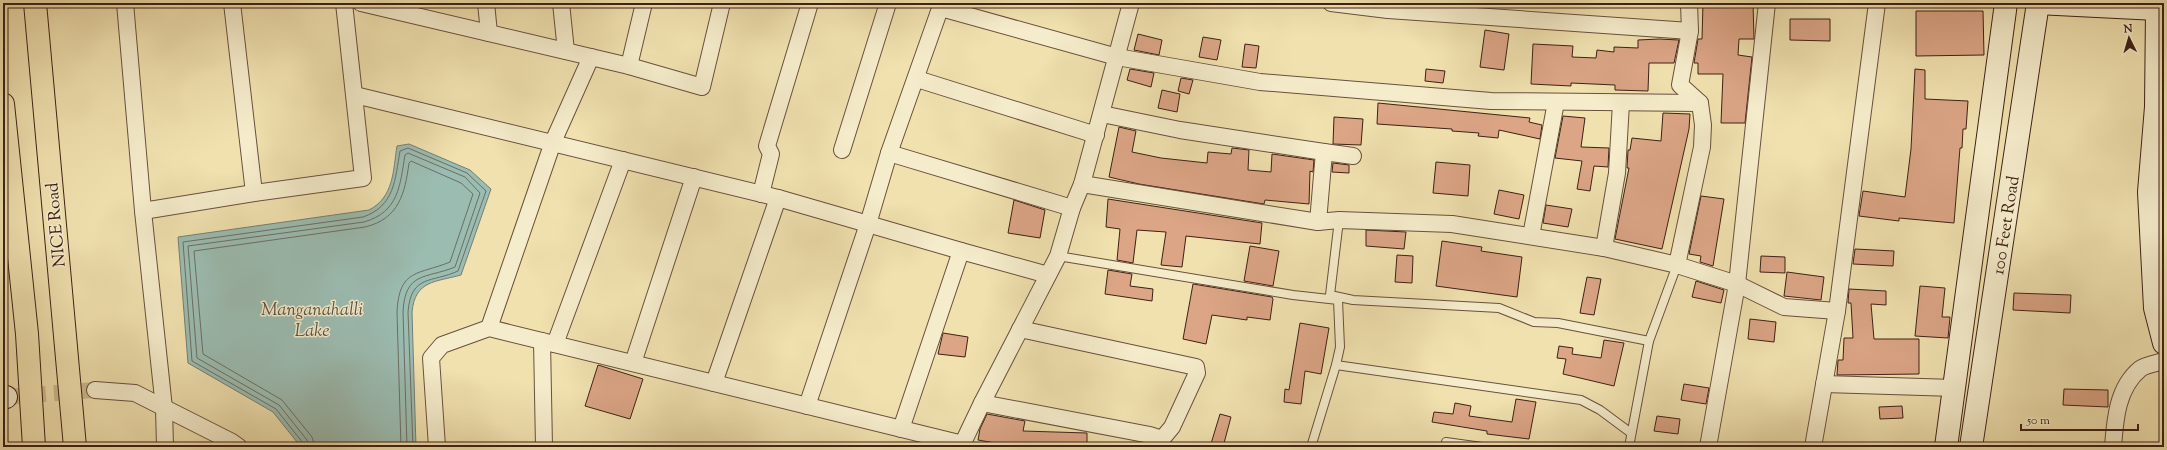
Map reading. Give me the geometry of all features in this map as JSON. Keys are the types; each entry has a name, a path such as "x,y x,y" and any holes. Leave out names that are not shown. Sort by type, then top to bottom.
{"highway":[{"name":"NICE Road","path":"35,3 76,447"},
{"path":"3,104 27,334 34,447"}],"main road":[{"name":"100 Feet Road","path":"1946,447 2006,3"},
{"name":"100 Feet Road","path":"1971,447 2037,3"},
{"path":"2037,3 2161,9 2160,107 2150,192 2155,308 2164,343"}],"street":[{"path":"125,3 143,211 164,408 164,447"},
{"path":"232,3 254,193"},
{"path":"143,211 254,193 363,178 344,3"},
{"path":"361,3 425,11 489,33 629,66 702,86 722,3"},
{"path":"486,3 489,33"},
{"path":"561,3 566,52"},
{"path":"629,66 644,3"},
{"path":"761,194 771,154 767,146 810,3"},
{"path":"842,150 888,3"},
{"path":"437,447 431,358 442,344 490,328 962,445 982,402 1058,256 1072,208 1082,184 1131,3"},
{"path":"1331,3 1388,6 1690,31"},
{"path":"1676,265 1702,148 1703,125 1700,103 1680,85 1690,31 1689,3"},
{"path":"1708,447 1737,284 1767,3"},
{"path":"1813,447 1837,311 1877,3"},
{"path":"807,406 868,224 889,153 917,79 941,6 1117,57 1260,82 1491,101 1700,103"},
{"path":"490,328 554,142 591,57"},
{"path":"917,79 1096,135"},
{"path":"355,95 554,142 778,198 1048,275"},
{"path":"1531,236 1556,102"},
{"path":"1604,248 1617,173 1621,103"},
{"path":"1102,114 1180,130 1353,156"},
{"path":"1318,222 1324,152"},
{"path":"889,153 1072,208"},
{"path":"544,447 548,342 623,160"},
{"path":"633,363 694,177"},
{"path":"1082,184 1318,222 1339,220 1452,224 1604,248 1676,265 1737,284 1784,307 1837,311"},
{"path":"714,383 778,198"},
{"path":"901,429 961,251"},
{"path":"982,402 1150,434 1162,439 1172,427 1198,373 1196,367 1020,329"},
{"path":"2113,447 2116,410 2127,386 2141,368 2164,362"},
{"path":"1824,384 1955,388"},
{"path":"95,390 135,394 234,445"}],"lane":[{"path":"1330,295 1339,220"},
{"path":"1058,256 1293,295 1338,300"},
{"path":"1629,447 1649,341 1676,265"},
{"path":"1330,295 1353,300 1499,308 1534,322 1558,323 1649,341"},
{"path":"1330,295 1338,300"},
{"path":"1311,447 1340,347 1338,300"},
{"path":"1336,365 1581,400 1600,410 1631,433"},
{"path":"1446,442 1482,447"}],"water":[{"name":"Manganahalli Lake","path":"409,144 470,170 491,189 461,275 428,284 417,294 414,302 412,312 416,447 301,447 273,412 188,363 178,237 369,210 377,205 388,191 393,174 397,146"}],"building":[{"path":"1703,3 1753,3 1754,39 1739,39 1738,55 1752,57 1745,123 1721,123 1723,74 1698,74 1698,63 1694,63 1698,39 1702,39"},
{"path":"1916,11 1983,11 1984,55 1916,56"},
{"path":"1790,19 1830,19 1830,41 1790,40"},
{"path":"1485,30 1509,34 1504,70 1480,67"},
{"path":"1138,34 1162,40 1159,55 1134,50"},
{"path":"1203,37 1221,40 1217,60 1199,57"},
{"path":"1638,40 1679,40 1674,63 1649,63 1648,91 1615,90 1615,85 1571,83 1571,86 1531,84 1533,44 1573,46 1572,57 1596,58 1597,50 1614,52 1614,47 1638,48"},
{"path":"1245,44 1259,46 1256,68 1242,67"},
{"path":"1130,69 1154,73 1151,87 1127,80"},
{"path":"1426,69 1445,71 1443,83 1425,81"},
{"path":"1915,69 1925,70 1925,99 1968,101 1966,129 1963,129 1962,148 1960,148 1954,223 1899,218 1899,221 1859,216 1863,191 1905,197 1911,149"},
{"path":"1181,78 1193,80 1189,94 1178,91"},
{"path":"1162,90 1180,94 1177,112 1158,108"},
{"path":"1378,103 1530,118 1529,122 1542,125 1540,139 1499,130 1498,138 1478,136 1479,133 1452,131 1452,129 1377,124"},
{"path":"1663,113 1690,114 1689,129 1662,249 1615,239 1629,168 1627,168 1628,150 1630,150 1632,138 1661,141"},
{"path":"1563,116 1585,118 1581,147 1609,148 1608,167 1594,166 1590,191 1577,189 1582,161 1555,158"},
{"path":"1334,117 1363,119 1361,145 1333,144"},
{"path":"1119,127 1136,131 1132,152 1161,158 1207,163 1208,152 1231,154 1232,148 1249,150 1248,170 1271,172 1272,154 1314,160 1313,172 1310,171 1309,204 1265,200 1264,204 1139,184 1109,177"},
{"path":"1436,162 1470,165 1468,196 1433,193"},
{"path":"1333,163 1349,165 1349,173 1332,172"},
{"path":"1499,190 1524,195 1519,219 1494,214"},
{"path":"1701,196 1724,199 1713,266 1700,262 1701,256 1689,254"},
{"path":"1108,199 1262,223 1260,244 1186,236 1182,267 1161,265 1166,232 1137,230 1133,263 1117,260 1120,229 1106,227"},
{"path":"1014,200 1045,210 1040,238 1008,233"},
{"path":"1546,205 1572,209 1568,227 1543,223"},
{"path":"1366,230 1406,232 1404,249 1366,246"},
{"path":"1442,241 1482,247 1481,251 1522,257 1517,297 1436,286"},
{"path":"1250,246 1279,251 1273,286 1244,281"},
{"path":"1855,249 1894,251 1893,266 1853,264"},
{"path":"1397,255 1413,256 1412,283 1395,282"},
{"path":"1761,256 1785,257 1785,273 1760,272"},
{"path":"1108,270 1132,274 1130,286 1153,289 1152,301 1105,294"},
{"path":"1787,272 1824,277 1821,300 1784,296"},
{"path":"1587,277 1601,279 1594,315 1580,313"},
{"path":"1696,281 1724,290 1721,303 1692,297"},
{"path":"1193,284 1272,297 1270,320 1247,317 1247,320 1212,315 1206,344 1183,339"},
{"path":"1920,286 1945,288 1942,317 1950,317 1948,338 1915,336"},
{"path":"1849,289 1886,291 1886,305 1871,304 1874,339 1919,339 1919,374 1837,375 1838,360 1843,360 1844,338 1853,338 1851,303 1848,303"},
{"path":"2014,293 2071,295 2070,313 2013,310"},
{"path":"1750,319 1776,322 1774,342 1748,339"},
{"path":"1300,323 1329,328 1321,374 1305,371 1301,404 1284,402 1285,389 1289,390"},
{"path":"943,333 968,337 965,357 938,354"},
{"path":"1604,340 1624,343 1614,386 1563,374 1566,359 1557,358 1559,346 1573,348 1572,354 1601,358"},
{"path":"598,365 643,379 630,419 585,406"},
{"path":"1684,384 1709,388 1706,404 1681,400"},
{"path":"2064,389 2108,390 2108,407 2063,405"},
{"path":"1516,399 1536,402 1529,439 1487,434 1487,431 1432,422 1434,412 1453,414 1455,403 1471,406 1469,416 1512,422"},
{"path":"1902,406 1903,418 1880,419 1879,407"},
{"path":"987,414 1025,421 1023,431 1087,433 1087,447 1018,447 978,440 980,429"},
{"path":"1220,414 1231,417 1223,447 1210,447"},
{"path":"1657,416 1680,419 1678,434 1654,431"}],"tunnel":[{"path":"6,397 95,390"}]}
